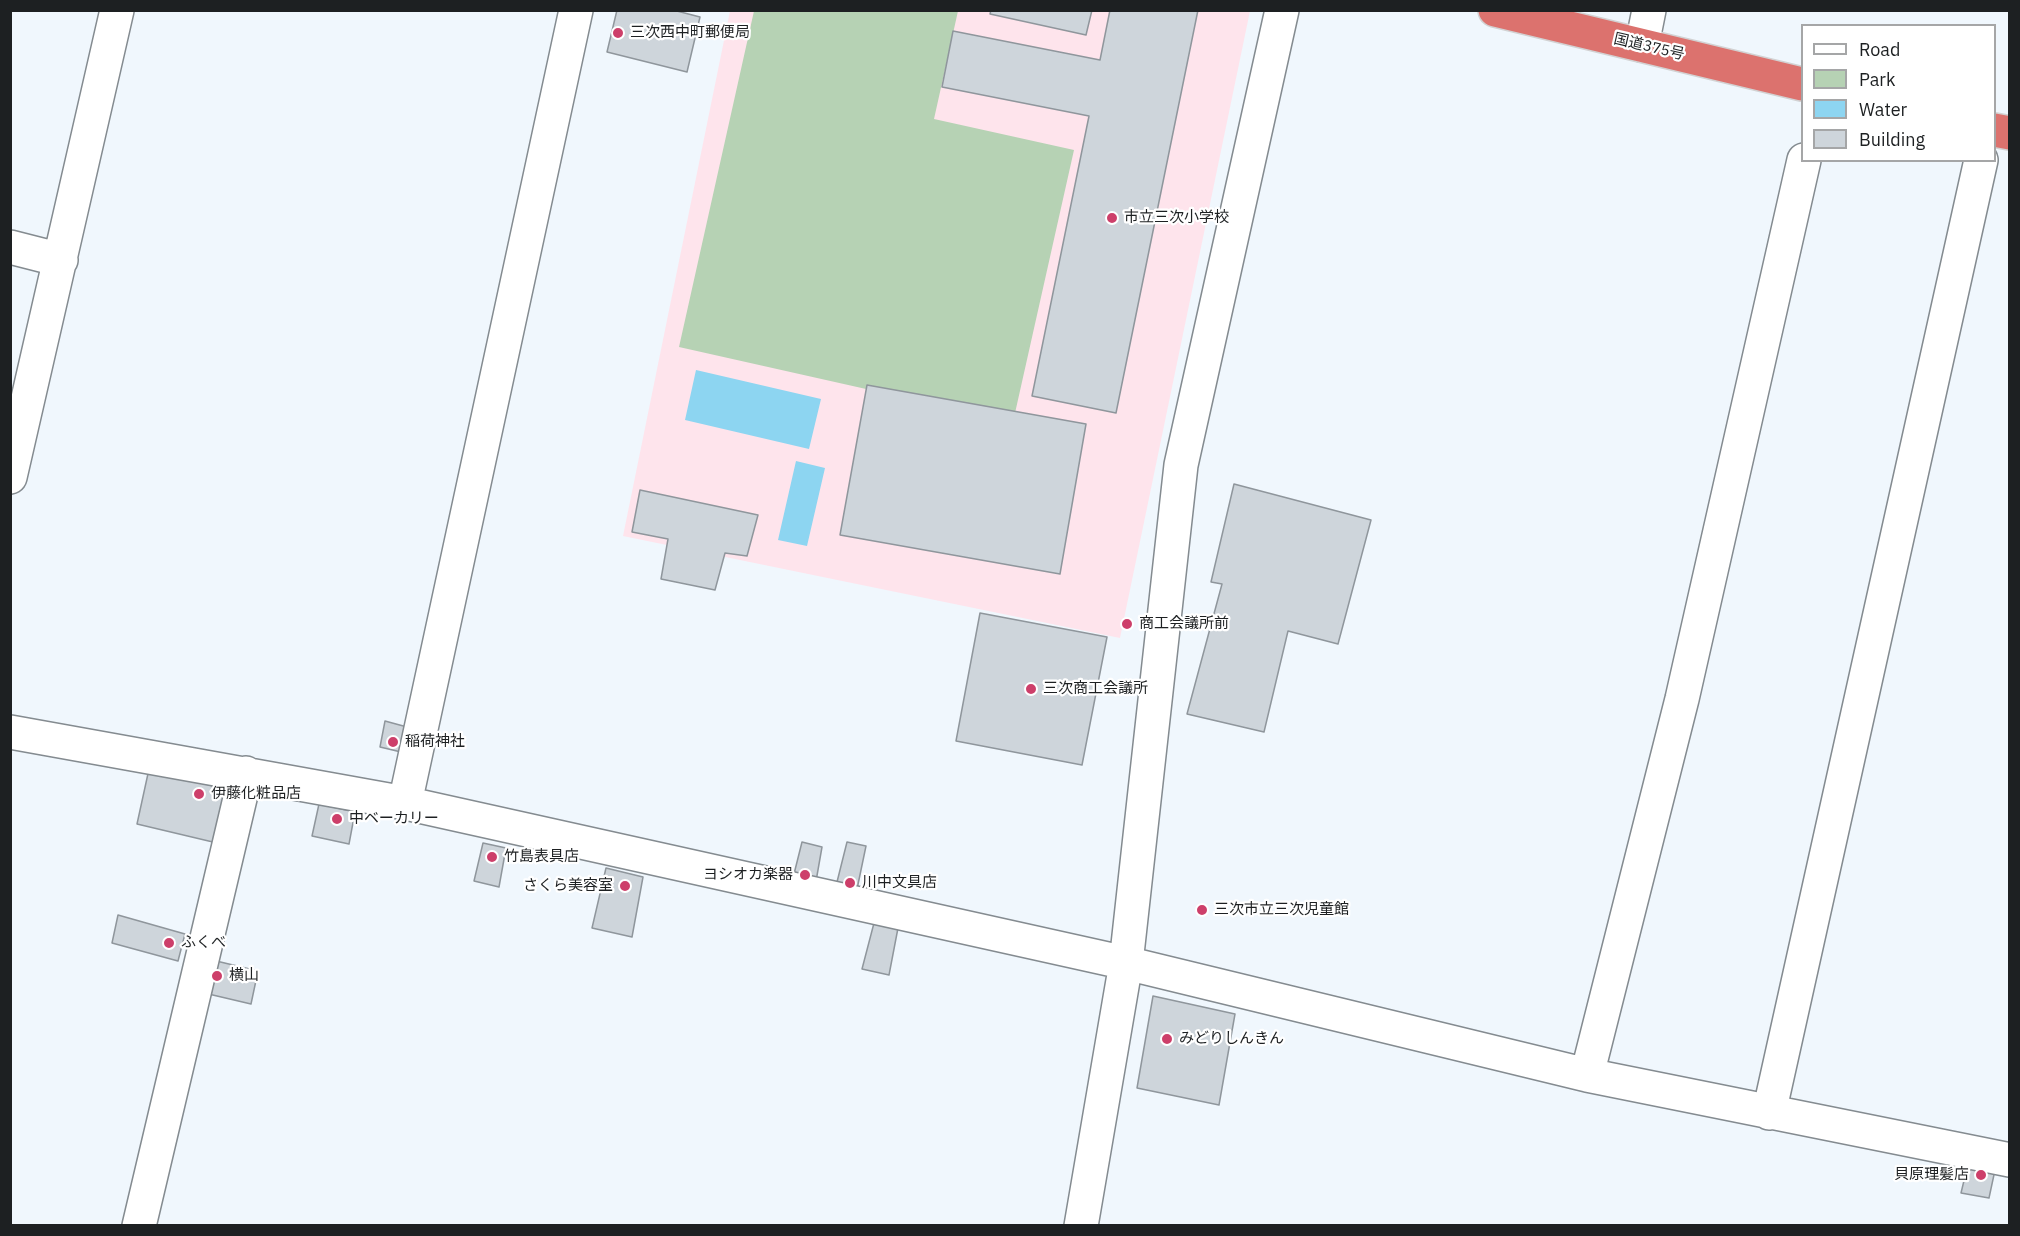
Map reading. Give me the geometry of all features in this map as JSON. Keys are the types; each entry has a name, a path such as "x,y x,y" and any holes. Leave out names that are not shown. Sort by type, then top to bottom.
{"highway":[{"name":"国道375号","path":"1495,10 1801,84"}],"street":[{"path":"10,477 117,10"},
{"path":"405,803 576,10"},
{"path":"1081,1226 1126,963 1181,465 1282,10"},
{"path":"1642,45 1649,10"},
{"path":"1587,1075 1682,699 1804,162"},
{"path":"1769,1113 1981,162"},
{"path":"10,248 61,260"},
{"path":"10,732 246,772 405,803 1126,963 1587,1075 2010,1160"},
{"path":"139,1226 246,772"}],"shaded area":[{"path":"730,11 1250,11 1120,638 623,536"}],"green space":[{"path":"754,11 958,11 934,119 1074,150 1013,422 679,347"}],"water":[{"path":"696,370 821,399 809,449 685,420"},
{"path":"796,461 825,468 807,546 778,540"}],"building":[{"path":"617,10 673,10 700,17 687,72 607,52"},
{"path":"991,10 1092,10 1086,35 990,14"},
{"path":"1110,10 1198,10 1116,413 1032,396 1089,116 942,87 953,31 1100,60"},
{"path":"867,385 1086,424 1060,574 840,535"},
{"path":"1234,484 1371,520 1338,644 1288,631 1264,732 1187,714 1222,584 1211,582"},
{"path":"640,490 758,515 747,556 725,553 715,590 661,579 668,539 632,532"},
{"name":"三次商工会議所","path":"980,613 1107,637 1082,765 956,741"},
{"path":"385,721 407,727 401,752 380,747"},
{"path":"149,769 228,790 217,843 137,824"},
{"path":"319,804 355,812 349,844 312,836"},
{"path":"802,842 822,847 815,887 792,882"},
{"path":"847,842 866,846 856,894 835,890"},
{"path":"483,843 506,848 499,887 474,881"},
{"path":"606,868 643,877 632,937 592,928"},
{"path":"118,915 185,934 178,961 112,943"},
{"path":"874,923 898,928 889,975 862,969"},
{"path":"208,959 258,971 251,1004 200,992"},
{"path":"1153,996 1235,1014 1219,1105 1137,1088"},
{"path":"1968,1164 1995,1170 1989,1198 1961,1193"}],"place":[{"name":"三次西中町郵便局","path":"618,33"},
{"name":"市立三次小学校","path":"1112,218"},
{"name":"商工会議所前","path":"1127,624"},
{"name":"三次商工会議所","path":"1031,689"},
{"name":"稲荷神社","path":"393,742"},
{"name":"伊藤化粧品店","path":"199,794"},
{"name":"中ベーカリー","path":"337,819"},
{"name":"竹島表具店","path":"492,857"},
{"name":"ヨシオカ楽器","path":"805,875"},
{"name":"川中文具店","path":"850,883"},
{"name":"さくら美容室","path":"625,886"},
{"name":"三次市立三次児童館","path":"1202,910"},
{"name":"ふくべ","path":"169,943"},
{"name":"横山","path":"217,976"},
{"name":"みどりしんきん","path":"1167,1039"},
{"name":"貝原理髪店","path":"1981,1175"}]}
